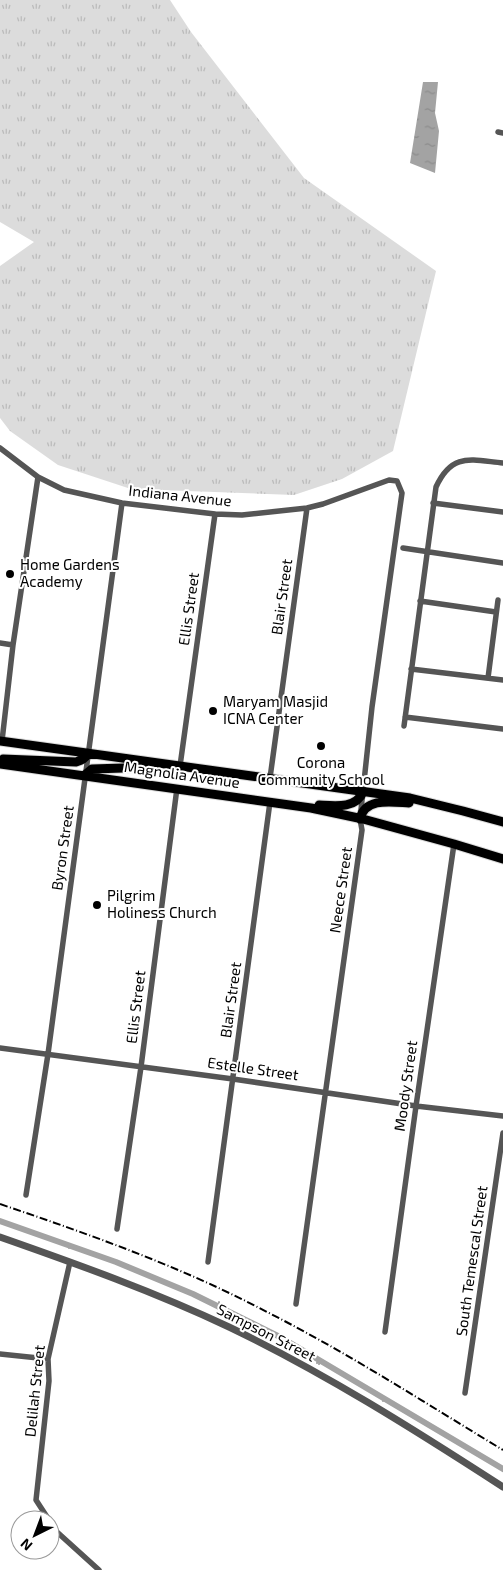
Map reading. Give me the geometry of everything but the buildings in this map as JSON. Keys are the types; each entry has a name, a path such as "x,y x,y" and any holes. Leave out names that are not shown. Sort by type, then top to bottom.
{"main road":[{"name":"Magnolia Avenue","path":"1,741 410,798 503,822"},
{"path":"0,759 76,762 86,758 88,753"},
{"name":"Magnolia Avenue","path":"0,764 285,803 360,818 503,859"},
{"path":"85,775 92,769 180,766"},
{"path":"285,803 334,806 352,804 360,800 363,792"},
{"path":"360,818 368,805 431,803"}],"street":[{"name":"Indiana Avenue","path":"0,448 38,477 64,490 122,503 215,514 252,514 307,508 389,480 397,481"},
{"path":"404,726 436,487 442,474 452,464 467,459 503,463"},
{"path":"1,741 38,477"},
{"name":"Neece Street","path":"296,1304 362,830 360,818 372,707 402,493 397,481"},
{"name":"Byron Street","path":"26,1195 48,1054 122,503"},
{"path":"433,503 503,512"},
{"name":"Blair Street","path":"270,778 307,508"},
{"name":"Ellis Street","path":"180,766 215,514"},
{"path":"403,548 503,563"},
{"path":"488,678 498,600"},
{"path":"420,601 496,612"},
{"path":"0,643 13,645"},
{"path":"411,669 503,680"},
{"path":"405,717 503,729"},
{"name":"Ellis Street","path":"117,1229 141,1067 177,788"},
{"name":"Blair Street","path":"208,1262 270,802"},
{"name":"Moody Street","path":"386,1332 454,844"},
{"name":"Estelle Street","path":"0,1048 416,1106 503,1116"},
{"name":"South Temescal Street","path":"465,1394 503,1133"},
{"name":"Sampson Street","path":"0,1237 156,1295 229,1327 305,1367 386,1414 503,1487"},
{"name":"Delilah Street","path":"43,1510 36,1500 49,1381 48,1359 70,1262"},
{"path":"0,1354 48,1359"},
{"name":"Delilah Street","path":"60,1535 99,1570"}],"green space":[{"path":"0,0 170,0 191,32 304,178 436,271 393,451 342,479 294,495 131,489 58,465 10,431 0,418 0,266 34,242 0,222"}],"water":[{"path":"423,82 438,82 435,113 439,131 435,173 410,163"}],"waterway":[{"path":"0,1221 116,1262 193,1294 282,1338 503,1469"},
{"path":"219,1302 219,1307"},
{"path":"317,1363 319,1359"},
{"path":"319,1364 321,1360"}],"railway":[{"path":"0,1204 136,1253 202,1280 235,1296 357,1361 503,1450"}],"place":[{"name":"Home Gardens Academy","path":"10,574"},
{"name":"Maryam Masjid ICNA Center","path":"213,711"},
{"name":"Corona Community School","path":"321,746"},
{"name":"Pilgrim Holiness Church","path":"97,905"}]}
